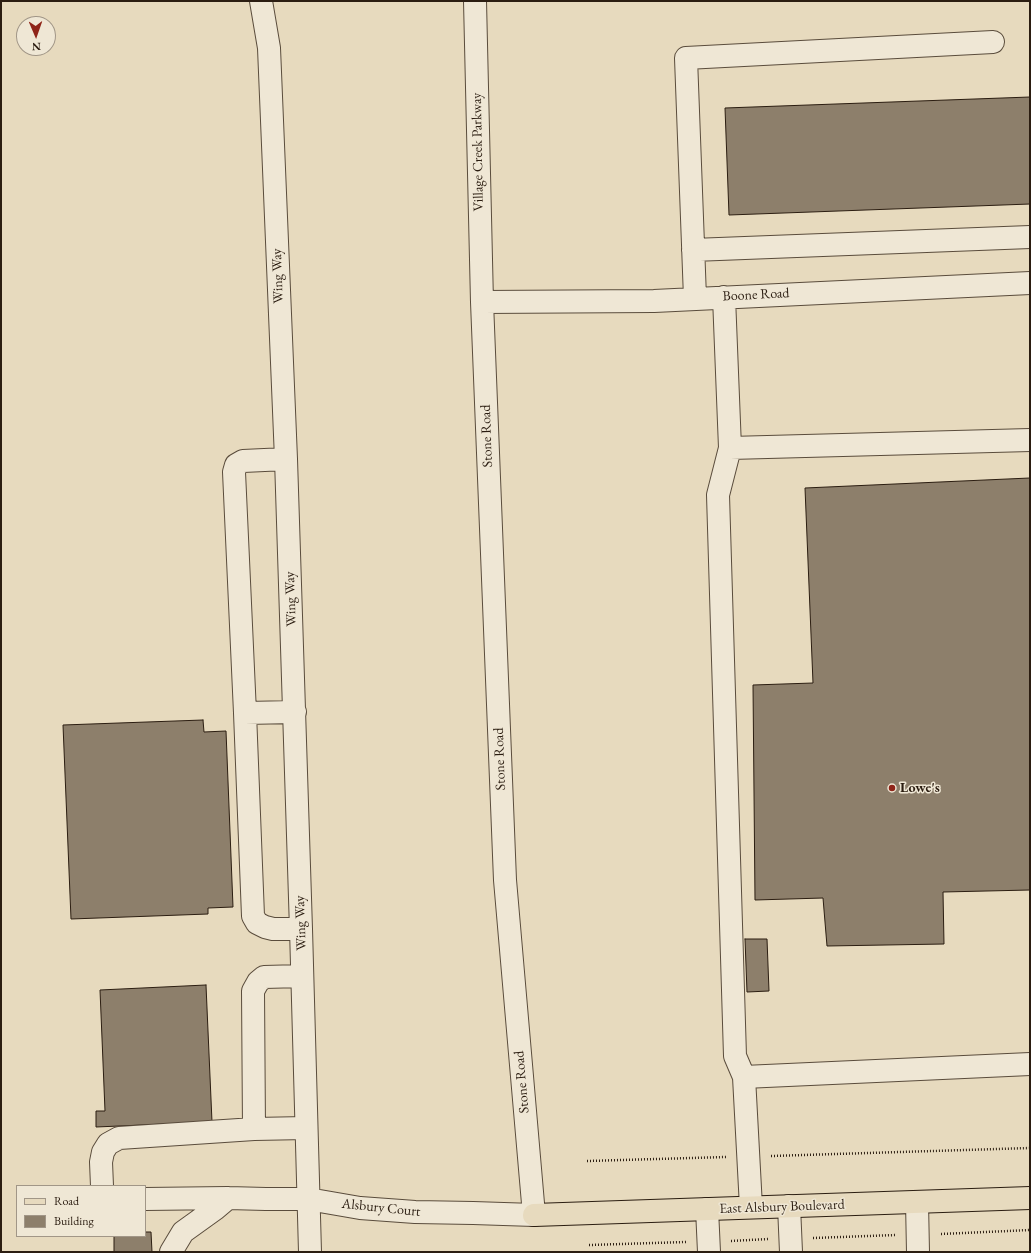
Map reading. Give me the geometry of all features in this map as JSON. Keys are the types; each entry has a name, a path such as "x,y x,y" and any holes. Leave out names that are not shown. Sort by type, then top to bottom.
{"main road":[{"name":"East Alsbury Boulevard","path":"534,1215 1030,1198"}],"street":[{"name":"Wing Way","path":"261,1 269,48 286,459 295,712 310,1252"},
{"name":"Village Creek Parkway","path":"475,1 482,302"},
{"path":"696,298 686,58 992,42"},
{"path":"693,250 1030,237"},
{"name":"Boone Road","path":"482,302 654,301 1030,283"},
{"path":"724,297 730,448 718,495 735,1056 744,1077 751,1208"},
{"name":"Stone Road","path":"482,302 505,880 534,1215"},
{"path":"730,448 1030,440"},
{"path":"286,459 243,460 236,465 234,472 253,916 257,923 272,929 301,929"},
{"path":"245,713 295,712"},
{"path":"254,1129 252,991 258,982 264,977 302,976"},
{"path":"744,1077 1030,1064"},
{"path":"102,1185 101,1162 103,1152 108,1144 119,1138 254,1129 306,1128"},
{"path":"171,1252 183,1232 228,1198"},
{"name":"Alsbury Court","path":"146,1199 308,1199 360,1208 415,1212 534,1215"},
{"path":"917,1202 918,1252"},
{"path":"790,1206 791,1252"},
{"path":"707,1209 709,1252"}],"path":[{"path":"587,1161 1030,1148"}],"building":[{"path":"1030,97 1030,204 729,215 725,108"},
{"name":"Lowe's","path":"1030,478 1030,890 943,892 944,944 827,946 823,898 755,900 753,685 813,683 805,488"},
{"path":"203,720 204,732 226,731 233,907 208,908 208,914 71,919 63,725"},
{"path":"745,939 767,939 769,991 747,992"},
{"path":"206,985 212,1122 96,1127 96,1111 105,1111 100,990"},
{"path":"146,1232 151,1232 152,1252 114,1252 114,1237 146,1237"}],"place":[{"name":"Lowe's","path":"892,788"}]}
